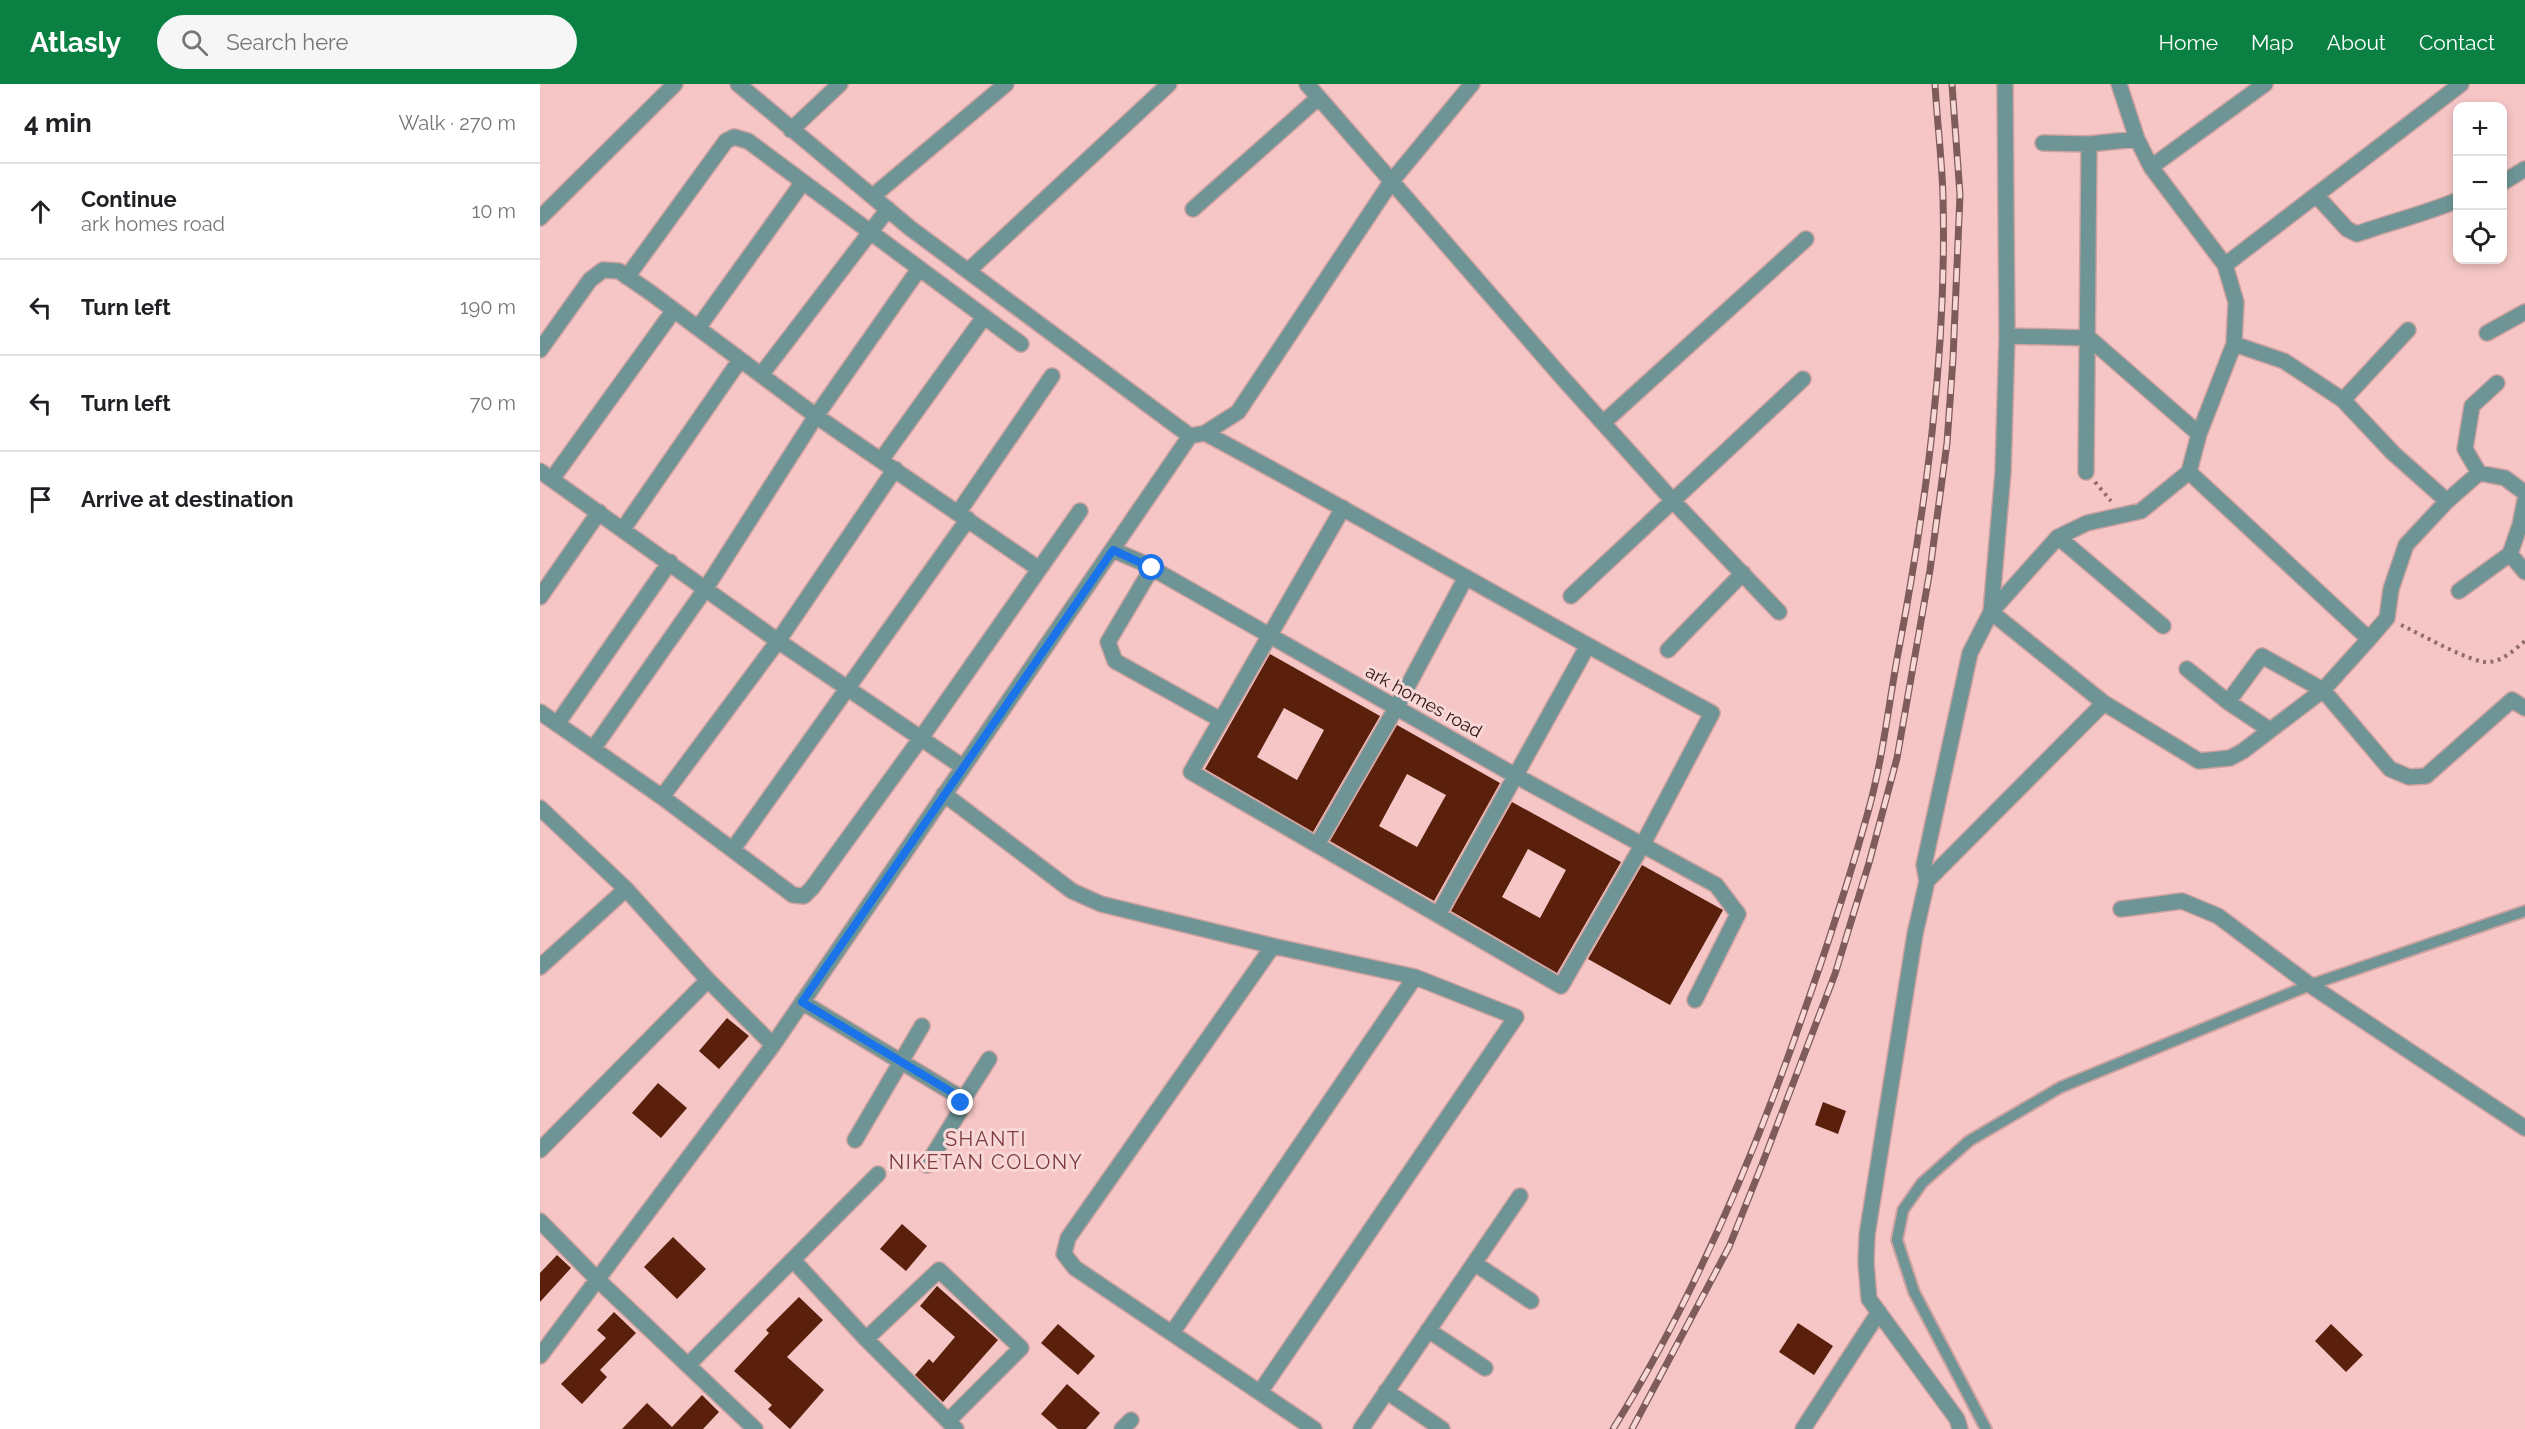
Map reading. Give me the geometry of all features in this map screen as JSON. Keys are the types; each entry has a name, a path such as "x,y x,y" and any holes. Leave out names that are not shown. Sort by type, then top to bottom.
{"street":[{"path":"540,218 675,84"},
{"path":"738,84 888,209 968,271 1198,434 1342,508 1587,647 1712,714 1643,844 1561,986 1191,772 1342,508"},
{"path":"791,130 840,84"},
{"path":"873,196 1006,84"},
{"path":"968,271 1169,84"},
{"path":"1307,84 1317,99 1603,423 1674,502 1779,612"},
{"path":"540,1356 773,1045 1113,550 1198,434 1238,412 1391,182 1472,84"},
{"path":"1991,612 2003,472 2007,336 2005,84"},
{"path":"1960,1429 1957,1419 1869,1299 1866,1263 1867,1235 1915,934 1927,881 1924,865 1970,653 1991,612 2058,537 2087,523 2141,511 2189,472 2199,434 2234,344 2236,302 2225,265 2151,167 2137,139 2119,84"},
{"path":"2151,167 2265,84"},
{"path":"2225,265 2461,84"},
{"path":"1193,209 1317,99"},
{"path":"627,277 726,141 734,137 748,141 1021,344"},
{"path":"2043,143 2089,144 2137,139"},
{"path":"2086,472 2089,144"},
{"path":"2507,180 2525,169"},
{"path":"698,328 803,182"},
{"path":"2316,195 2347,229 2357,234 2453,202"},
{"path":"761,375 888,209"},
{"path":"1603,423 1806,239"},
{"path":"592,749 706,588 816,416 919,269"},
{"path":"540,350 590,280 603,270 618,271 816,416 1039,569"},
{"path":"674,310 546,475 778,641 963,767"},
{"path":"2487,333 2525,312"},
{"path":"881,460 984,317"},
{"path":"2343,400 2408,330"},
{"path":"2007,336 2089,338 2199,434"},
{"path":"2234,344 2284,361 2343,400 2393,453 2447,501"},
{"path":"623,529 740,360"},
{"path":"733,849 849,689 1052,376"},
{"path":"1572,596 1803,379"},
{"path":"2497,383 2472,406 2465,449 2479,473 2505,478 2525,493"},
{"path":"662,797 778,641 895,469"},
{"path":"2189,472 2369,639"},
{"path":"1991,612 2103,703 2199,760 2230,758 2243,751 2323,690 2369,639 2387,618 2391,589 2406,545 2447,501 2479,473"},
{"path":"2459,591 2510,554 2520,525 2525,500"},
{"path":"540,597 598,512"},
{"path":"540,712 662,797 793,895 804,896 813,888 921,738 1080,512"},
{"path":"2058,537 2163,626"},
{"name":"ark homes road","path":"1113,550 1152,568 1516,776 1716,885 1738,914 1695,999"},
{"path":"2510,554 2525,572"},
{"path":"557,724 670,562"},
{"path":"1152,568 1108,642 1115,661 1221,720"},
{"path":"1668,650 1743,573"},
{"path":"1317,845 1396,708 1466,577"},
{"path":"1438,915 1587,647"},
{"path":"2228,702 2262,656 2323,690 2390,769 2409,777 2426,776 2512,700 2525,708"},
{"path":"2187,669 2228,702 2270,730"},
{"path":"1927,881 2103,703"},
{"path":"944,794 1072,891 1101,904 1273,946 1415,977 1516,1017 1260,1392"},
{"path":"540,808 626,889 708,980 773,1045"},
{"path":"540,967 626,889"},
{"path":"2121,909 2182,901 2218,916 2310,985 2525,1128"},
{"path":"1273,946 1068,1238 1064,1254 1075,1269 1314,1429"},
{"path":"1172,1333 1415,977"},
{"path":"540,1150 708,980"},
{"path":"802,1002 958,1096 961,1103"},
{"path":"855,1140 903,1062 922,1026"},
{"path":"927,1165 960,1111 961,1103 989,1059"},
{"path":"688,1365 878,1174"},
{"path":"1361,1429 1520,1196"},
{"path":"540,1221 598,1280 755,1429"},
{"path":"793,1260 866,1339 952,1425 1021,1348 939,1270 866,1339"},
{"path":"1474,1263 1531,1301"},
{"path":"1803,1429 1879,1312"},
{"path":"1428,1330 1485,1368"},
{"path":"1386,1391 1442,1429"}],"lane":[{"path":"1986,1429 1914,1292 1897,1240 1904,1210 1922,1183 1969,1141 2061,1087 2310,985 2525,910"}],"path":[{"path":"2086,472 2115,506 2133,514"},
{"path":"2387,618 2474,660 2487,663 2508,655 2525,641"}],"building":[{"path":"1270,654 1380,716 1313,832 1205,769","holes":["1284,708 1324,730 1297,780 1257,757"]},
{"path":"1397,725 1500,783 1434,901 1330,841","holes":["1407,774 1446,795 1417,847 1379,826"]},
{"path":"1512,802 1621,862 1557,973 1451,911","holes":["1528,849 1566,870 1540,918 1502,897"]},
{"path":"1642,865 1723,910 1670,1005 1588,959"},
{"path":"727,1018 749,1036 719,1069 699,1051"},
{"path":"658,1083 687,1108 661,1138 632,1113"},
{"path":"1823,1102 1846,1111 1838,1134 1815,1125"},
{"path":"902,1224 927,1246 906,1271 880,1249"},
{"path":"673,1237 706,1269 677,1299 644,1267"},
{"path":"557,1255 571,1268 540,1302 540,1273"},
{"path":"937,1286 998,1340 943,1402 915,1375 929,1359 933,1363 955,1337 920,1306"},
{"path":"799,1297 823,1320 787,1357 824,1390 790,1429 768,1409 772,1405 734,1371 769,1333 766,1330"},
{"path":"614,1312 636,1333 600,1370 607,1377 582,1404 561,1384 606,1338 597,1330"},
{"path":"1798,1323 1833,1346 1814,1375 1779,1352"},
{"path":"1058,1324 1095,1356 1078,1375 1041,1343"},
{"path":"2331,1324 2363,1355 2346,1372 2315,1341"},
{"path":"1067,1384 1100,1413 1086,1429 1058,1429 1041,1414"},
{"path":"702,1395 719,1412 703,1429 622,1429 647,1403 672,1427"}],"railway":[{"path":"1613,1429 1668,1333 1739,1182 1818,973 1873,793 1917,544 1938,371 1942,313 1943,197 1935,84"},
{"path":"1632,1429 1729,1247 1761,1167 1835,974 1869,863 1897,758 1930,570 1947,443 1960,195 1952,84"}],"district":[{"name":"SHANTI NIKETAN COLONY","path":"986,1150"}],"route":[{"path":"961,1103 958,1096 802,1002 1113,550 1152,568"}]}
